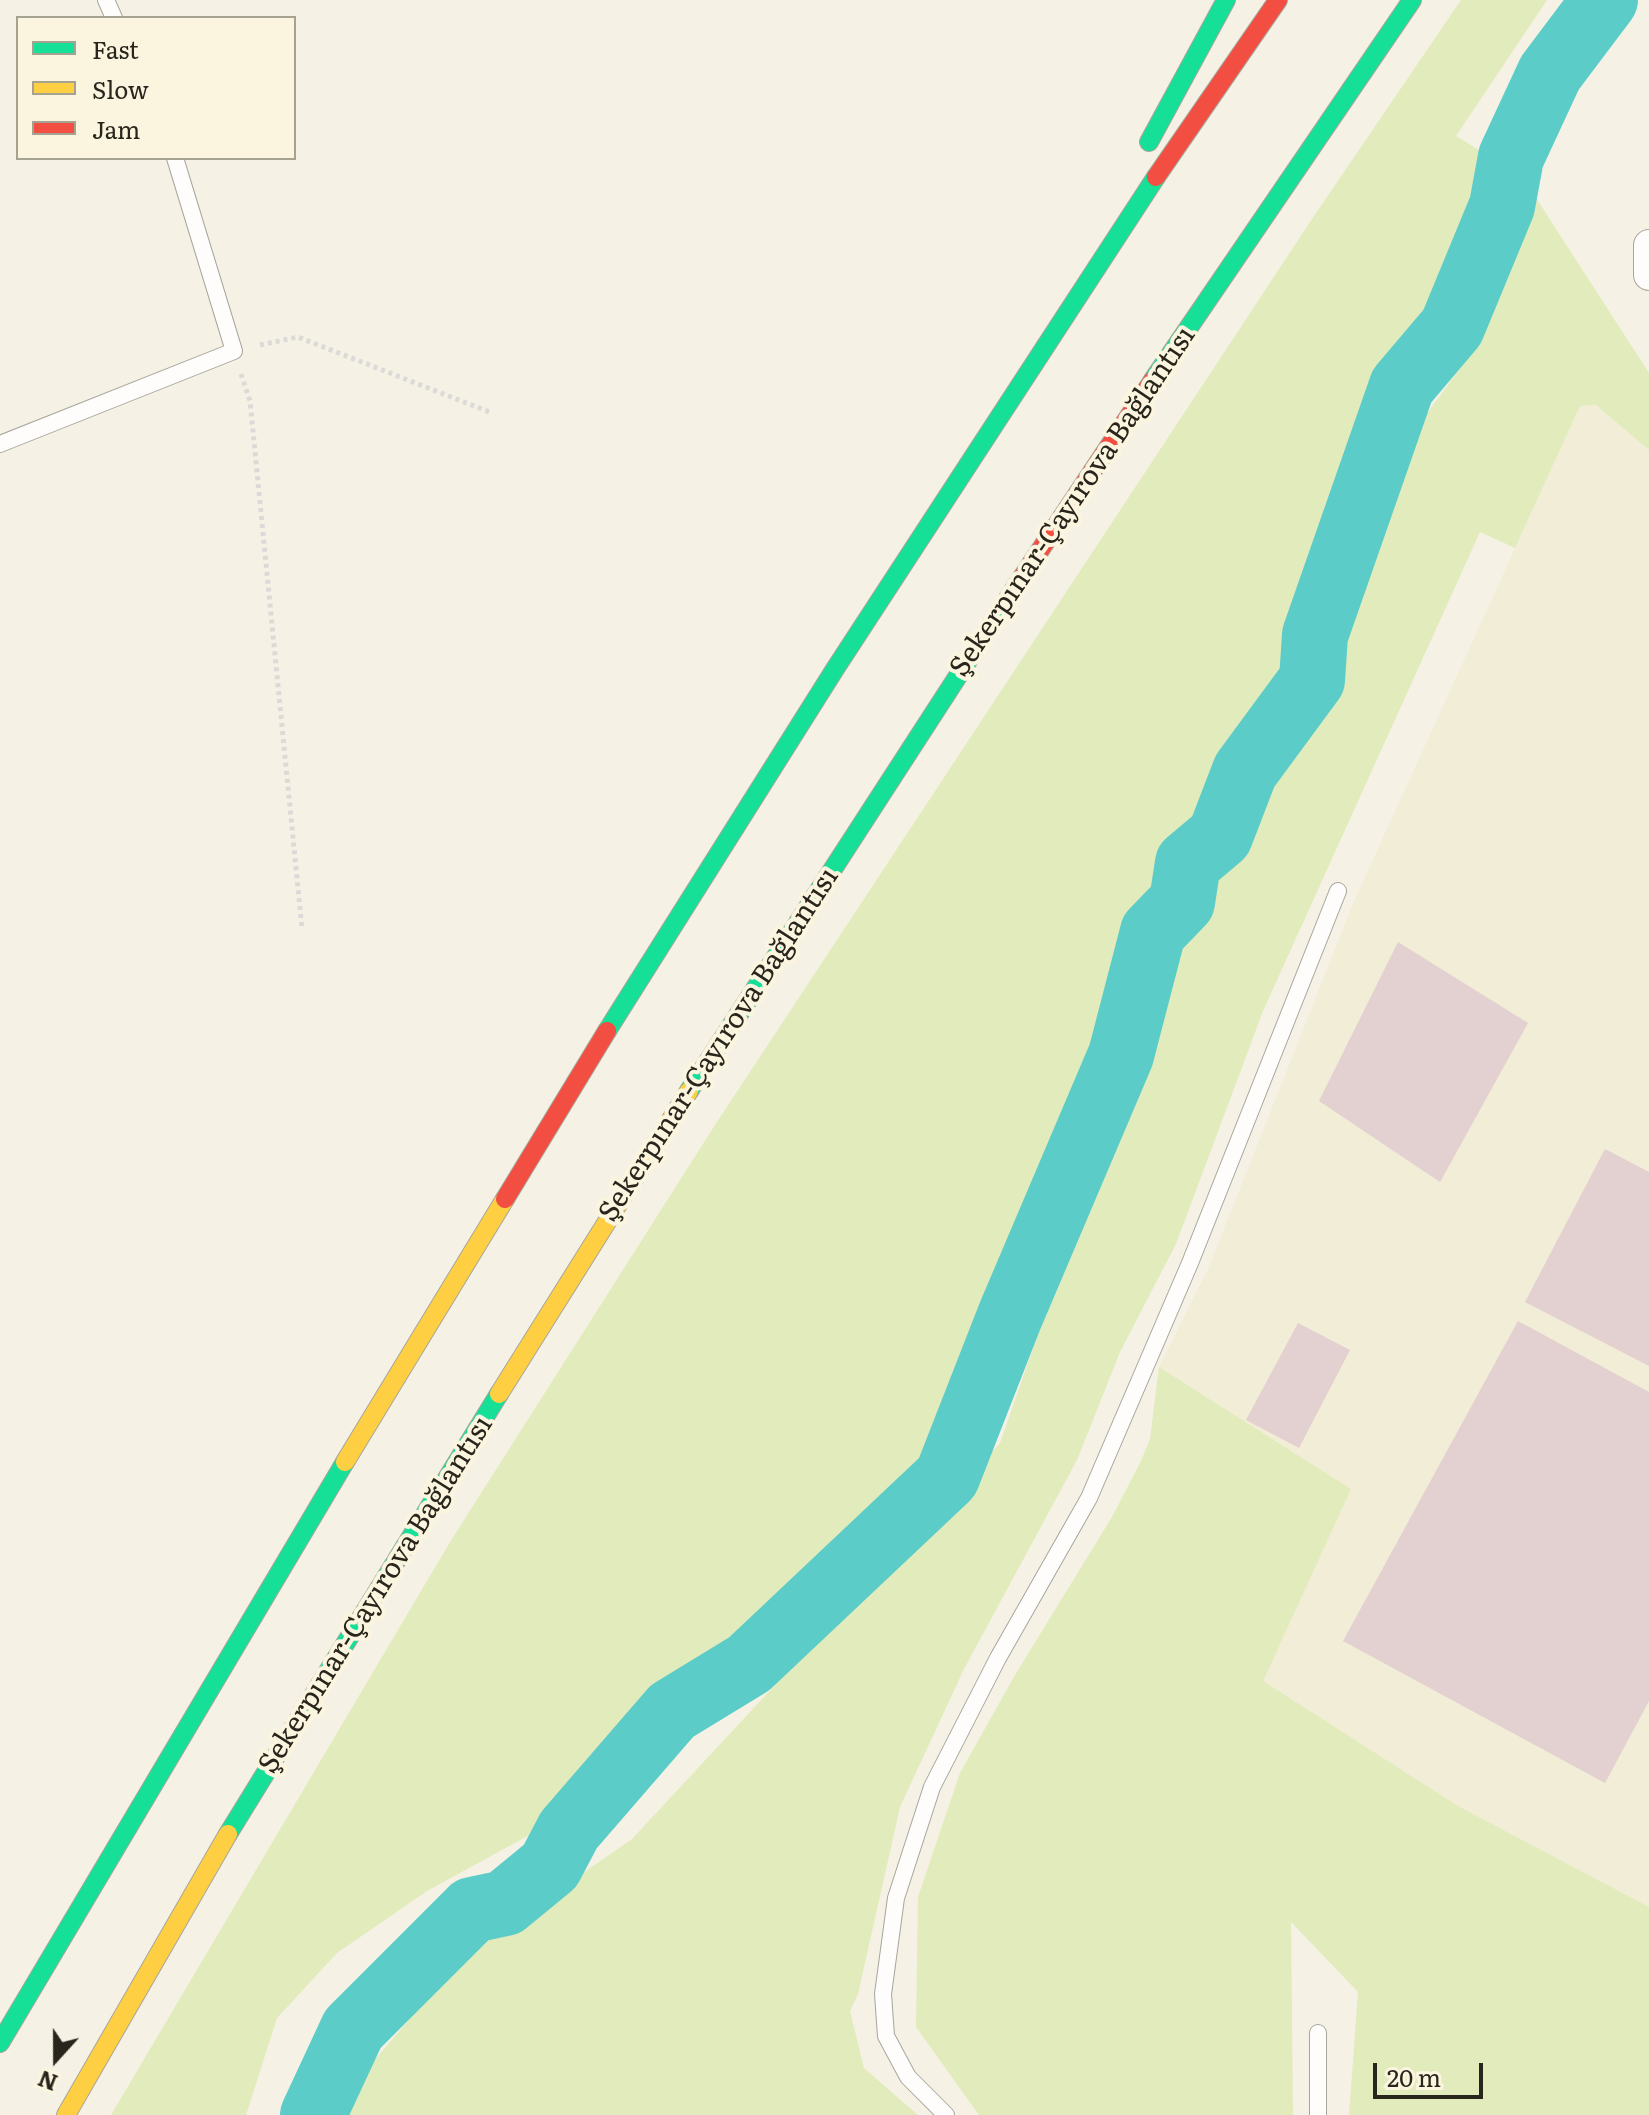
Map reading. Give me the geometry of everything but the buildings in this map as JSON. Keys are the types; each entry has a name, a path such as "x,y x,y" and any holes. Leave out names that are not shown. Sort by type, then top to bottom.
{"highway":[{"path":"1143,154 1226,0"},
{"path":"0,2043 272,1583 633,988 835,669 1195,118 1278,0"},
{"name":"Şekerpınar-Çayırova Bağlantısı","path":"66,2115 203,1877 724,1034 1120,429 1412,0"},
{"path":"1007,406 1120,196"}],"street":[{"path":"1649,245 1649,275"}],"lane":[{"path":"0,444 234,351 176,160"},
{"path":"946,2115 908,2077 886,2036 883,1994 896,1898 932,1787 998,1658 1089,1498 1190,1263 1338,891"},
{"path":"1318,2033 1318,2115"}],"path":[{"path":"302,929 250,401 234,351 298,337 492,413"}],"shaded area":[{"path":"1596,405 1649,450 1649,1907 1458,1806 1262,1681 1351,1489 1159,1367 1208,1269 1354,901 1580,406"}],"green space":[{"path":"1461,0 1547,0 1456,136 1505,166 1455,288 1430,330 1383,393 1347,479 1289,675 1237,764 1173,853 1166,890 1140,923 1083,1117 1026,1237 977,1374 962,1396 944,1457 907,1478 794,1584 742,1645 672,1694 586,1792 544,1827 427,1891 337,1953 277,2018 246,2115 111,2115 450,1542 715,1125 1312,219"},
{"path":"1536,198 1649,373 1649,450 1596,405 1580,406 1515,548 1480,532 1263,1011 1176,1244 1120,1352 1077,1460 964,1669 900,1807 858,1994 850,2011 864,2068 918,2115 344,2115 351,2088 462,1957 632,1839 1000,1443 1163,974 1189,940 1206,884 1228,859 1260,799 1328,689 1337,645 1401,449 1469,356"},
{"path":"1159,1367 1351,1489 1263,1681 1458,1806 1649,1907 1649,2115 1349,2115 1358,1992 1291,1922 1293,2115 979,2115 916,2027 918,1897 960,1773 1015,1675 1112,1517 1141,1461 1150,1439"}],"waterway":[{"path":"313,2115 353,2029 472,1910 505,1903 550,1866 569,1830 672,1711 749,1664 947,1477 1010,1316 1121,1055 1153,932 1182,902 1188,863 1220,836 1245,771 1312,680 1315,635 1402,386 1452,327 1502,206 1511,157 1550,73 1605,0"}],"traffic: fast":[{"path":"1149,142 1226,0"},
{"path":"1153,380 1412,0"},
{"path":"607,1031 835,669 1156,177"},
{"path":"689,1091 1015,588"},
{"path":"228,1834 499,1394"},
{"path":"0,2043 345,1462"}],"traffic: slow":[{"path":"499,1394 689,1091"},
{"path":"345,1462 505,1199"},
{"path":"66,2115 228,1834"}],"traffic: jam":[{"path":"1156,177 1278,0"},
{"path":"1015,588 1153,380"},
{"path":"505,1199 607,1031"}]}
